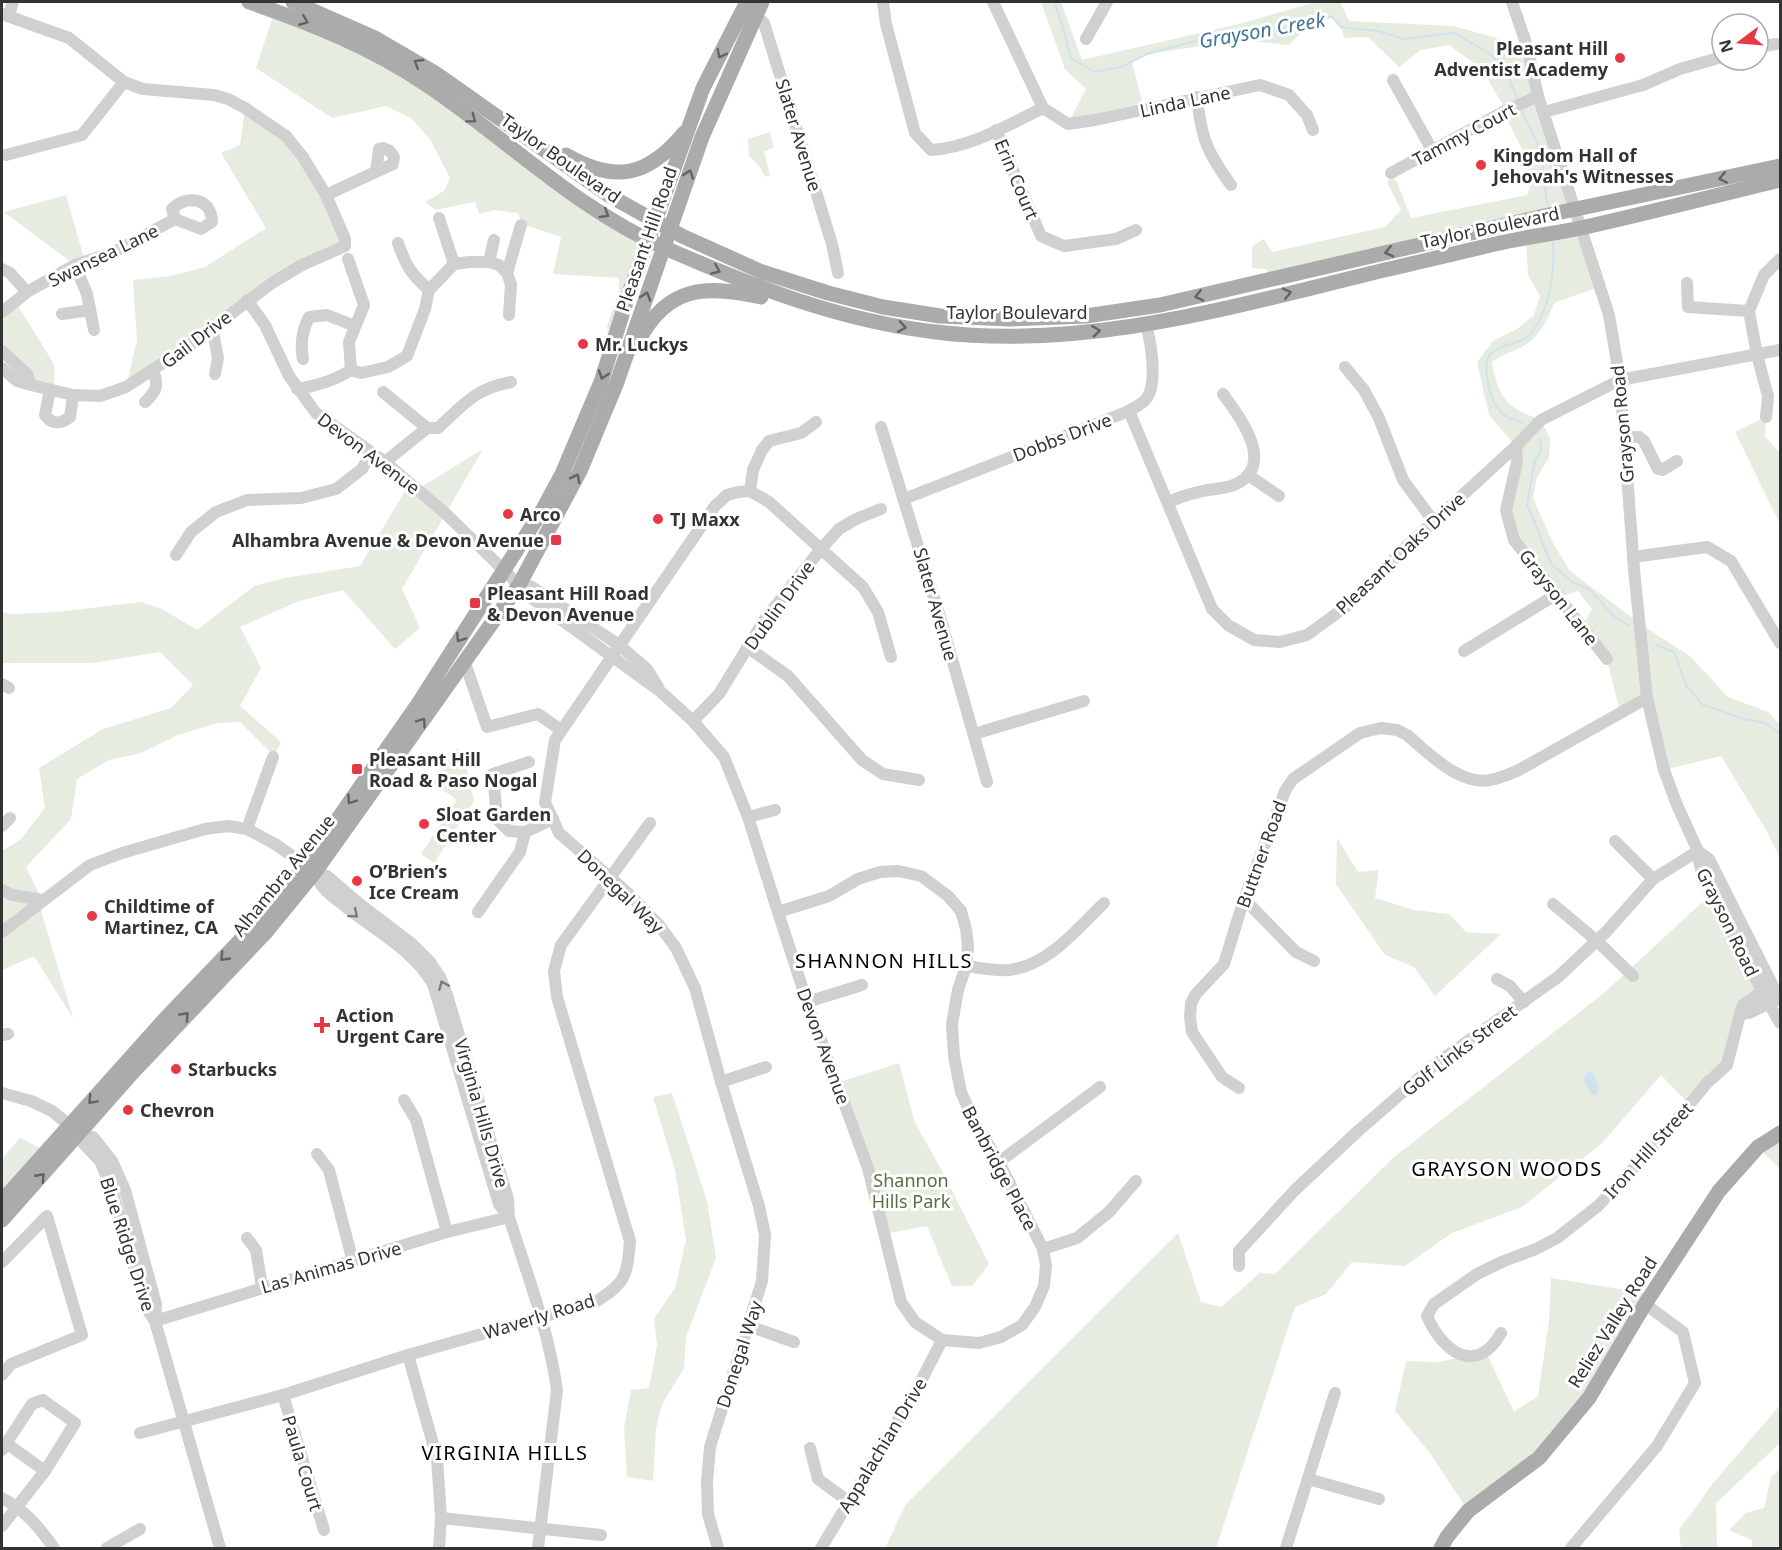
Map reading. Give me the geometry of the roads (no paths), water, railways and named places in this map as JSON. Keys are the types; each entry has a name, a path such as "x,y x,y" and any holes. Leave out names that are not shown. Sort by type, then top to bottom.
{"main road":[{"name":"Taylor Boulevard","path":"249,2 305,21 367,49 427,85 600,212 656,243 757,287 824,309 880,323 951,333 1010,336 1065,334 1146,325 1511,241 1580,228 1780,180"},
{"name":"Taylor Boulevard","path":"293,2 373,37 435,73 610,196 654,222 762,272 828,293 883,307 940,316 1010,319 1086,316 1160,305 1575,209 1780,166"},
{"name":"Pleasant Hill Road","path":"504,571 562,474 601,382 627,299 656,243 669,229 702,136 752,8"},
{"name":"Pleasant Hill Road","path":"519,585 580,471 617,382 656,243 654,222 692,124 703,88 752,8"},
{"path":"518,132 577,162 610,173 628,172 657,160 692,124"},
{"path":"617,382 647,325 677,296 712,289 735,291 824,309"},
{"name":"Alhambra Avenue","path":"310,869 504,571"},
{"name":"Alhambra Avenue","path":"2,1220 75,1129 256,924 310,869 465,663 519,585"},
{"name":"Alhambra Avenue","path":"2,1201 75,1129"},
{"name":"Reliez Valley Road","path":"1441,1548 1468,1511 1539,1458 1601,1380 1645,1304 1719,1191 1758,1147 1780,1133"}],"street":[{"path":"13,2 5,15 69,38 124,82 143,89 214,95 228,99 286,136 303,157 326,195 376,172"},
{"path":"884,2 886,24 915,133 931,150 949,149 1042,108 993,2"},
{"path":"1086,39 1107,2"},
{"name":"Grayson Road","path":"1512,2 1527,46 1534,98 1544,112 1609,315 1620,380 1633,557 1647,698 1664,770 1698,851 1709,860 1767,988 1776,1001 1780,1023"},
{"name":"Slater Avenue","path":"752,8 764,23 832,244 838,273"},
{"path":"1770,45 1776,44"},
{"path":"1544,112 1643,85 1680,69 1710,60"},
{"path":"1394,80 1432,150"},
{"path":"6,155 82,135 124,82"},
{"name":"Linda Lane","path":"1042,108 1068,124 1260,85 1289,95 1307,115 1312,130"},
{"path":"1197,98 1208,151 1231,185"},
{"name":"Tammy Court","path":"1391,173 1534,98"},
{"name":"Erin Court","path":"996,130 1041,236 1064,246 1116,239 1136,230"},
{"name":"Gail Drive","path":"2,368 17,381 73,395 100,396 126,387 153,371 247,300 302,265 345,246 345,239 326,195"},
{"path":"438,218 454,264"},
{"name":"Swansea Lane","path":"2,312 27,292 75,265 114,252 175,219"},
{"path":"507,273 521,225"},
{"path":"489,262 494,240"},
{"path":"398,243 406,267 429,290"},
{"path":"1766,417 1768,396 1749,311 1764,275 1780,259"},
{"path":"348,260 364,305 349,342 351,370"},
{"path":"297,389 337,379 351,370 361,373 388,367 407,356 425,309 429,290 454,264 489,262 499,266 507,273 511,284 509,315"},
{"path":"75,265 87,294 94,330"},
{"path":"2,269 10,273 27,292"},
{"path":"1687,283 1688,307 1749,311"},
{"name":"Devon Avenue","path":"247,300 265,325 288,376 316,413 386,462 445,513 519,585 532,587 547,603 610,657 661,692 693,721 724,757 748,817 807,1002 868,1168 901,1302 915,1322 942,1340"},
{"path":"62,314 90,310"},
{"path":"303,359 301,348 304,327 309,317 327,315 355,326"},
{"name":"Dobbs Drive","path":"904,499 1129,411 1147,399 1153,377 1146,325"},
{"path":"212,327 218,358 215,374"},
{"path":"1516,446 1541,420 1620,380 1780,350"},
{"path":"2,351 27,374 31,385"},
{"path":"1345,367 1364,390 1379,418 1403,480 1434,522"},
{"path":"145,402 155,393 158,383 153,371"},
{"path":"383,392 427,428 438,428 474,395 490,386 511,382"},
{"path":"50,390 45,415 57,423 70,417 73,395"},
{"path":"1168,502 1198,492 1232,486 1248,475 1254,457 1252,439 1223,394"},
{"name":"Pleasant Oaks Drive","path":"1129,411 1212,609 1228,625 1254,640 1280,642 1307,635 1351,603 1516,446"},
{"path":"816,422 801,433 769,441 753,470 750,491 769,502 863,587 878,612 891,657"},
{"name":"Slater Avenue","path":"881,427 987,782"},
{"path":"386,462 427,428"},
{"path":"1624,437 1639,437 1644,441 1658,470 1677,461"},
{"name":"Grayson Lane","path":"1516,446 1517,462 1506,510 1514,540 1607,659"},
{"path":"176,555 191,532 216,512 247,500 301,498 336,489 362,469 371,453"},
{"path":"1248,475 1279,496"},
{"name":"Donegal Way","path":"718,1548 708,1514 707,1482 710,1447 762,1281 765,1235 759,1206 695,988 676,948 659,925 559,832 545,802 555,740 561,730 715,506 728,495 750,491"},
{"name":"Dublin Drive","path":"693,721 719,694 765,619 820,549 839,529 855,519 881,509"},
{"path":"1633,557 1707,547 1731,561 1780,643"},
{"name":"Devon Avenue","path":"536,556 534,574 547,603 619,645 646,669 661,692"},
{"path":"1464,651 1557,594"},
{"path":"501,612 521,602 547,603"},
{"path":"747,647 788,676 862,760 883,774 919,780"},
{"path":"465,663 487,727 538,714 561,730"},
{"name":"Buttner Road","path":"1239,1088 1222,1077 1192,1032 1191,1003 1196,994 1224,964 1244,899 1275,813 1293,779 1360,734 1380,728 1397,730 1407,735 1463,777 1487,781 1517,771 1647,698"},
{"path":"974,734 1084,701"},
{"path":"2,932 90,865 122,853 205,829 228,826 247,830 273,757"},
{"path":"529,762 493,774 497,819 509,831 525,832 553,819"},
{"path":"748,817 775,810"},
{"name":"Waverly Road","path":"140,1433 283,1395 408,1355 595,1302 610,1292 624,1278 628,1268 630,1241 557,997 554,971 561,945 650,823"},
{"name":"Virginia Hills Drive","path":"247,830 275,844 310,869 320,885 362,921 424,968 433,984 499,1204 509,1217 554,1366 557,1390 538,1548"},
{"path":"478,912 520,852 525,832"},
{"path":"1615,841 1653,879"},
{"name":"Golf Links Street","path":"1239,1266 1239,1251 1295,1190 1358,1131 1433,1066 1558,977 1597,941 1653,879 1698,851"},
{"name":"Banbridge Place","path":"778,912 829,896 858,879 880,872 898,871 921,876 948,896 961,911 969,947 952,1024 954,1056 962,1092 974,1121 999,1162 1043,1249 1046,1265 1044,1286 1035,1308 1022,1325 1001,1337 979,1343 942,1340"},
{"path":"2,890 12,895 42,900"},
{"path":"1244,899 1296,952 1314,961"},
{"path":"966,966 1009,970 1036,962 1058,947 1104,903"},
{"path":"1553,904 1597,941 1633,976"},
{"path":"1497,979 1510,986 1524,1002"},
{"path":"807,1002 862,985"},
{"name":"Iron Hill Street","path":"1500,1333 1493,1347 1474,1357 1463,1357 1446,1345 1427,1316 1434,1304 1477,1274 1557,1238 1598,1206 1659,1141 1707,1083 1727,1065 1743,1005 1767,988"},
{"path":"1740,1014 1749,1013 1776,1001"},
{"path":"721,1082 766,1067"},
{"path":"999,1162 1100,1087"},
{"path":"2,1093 31,1101 52,1111 75,1129"},
{"path":"404,1100 416,1120 447,1232"},
{"name":"Blue Ridge Drive","path":"75,1129 83,1143 100,1161 111,1186 146,1308 155,1321 220,1548"},
{"path":"317,1154 329,1170 353,1262"},
{"path":"1043,1249 1077,1238 1109,1212 1136,1181"},
{"path":"2,1262 47,1216 82,1335 11,1364 2,1375"},
{"name":"Las Animas Drive","path":"155,1321 447,1232 509,1217"},
{"path":"247,1238 256,1250 262,1287"},
{"path":"1572,1548 1657,1446 1695,1383 1683,1332 1645,1304"},
{"path":"749,1326 794,1342"},
{"name":"Appalachian Drive","path":"820,1548 917,1389 942,1340"},
{"path":"408,1355 437,1458 441,1518 439,1548"},
{"path":"1286,1548 1335,1393"},
{"name":"Paula Court","path":"283,1395 324,1530"},
{"path":"2,1526 45,1472 75,1423 43,1400 32,1404 4,1447 45,1472"},
{"path":"810,1448 818,1479 848,1501"},
{"path":"1308,1479 1379,1499"},
{"path":"2,1498 17,1506 38,1526 54,1548"},
{"path":"441,1518 602,1534"},
{"path":"107,1548 140,1529"}],"water":[{"path":"1587,1073 1594,1074 1599,1089 1596,1095 1591,1094 1583,1079"}],"waterway":[{"name":"Grayson Creek","path":"1054,2 1071,58 1095,72 1121,67 1147,54 1209,37 1248,30 1293,28 1314,19 1332,17 1341,27 1378,31 1404,39 1454,33 1489,53 1506,70 1518,101"},
{"name":"Grayson Creek","path":"1521,109 1536,140 1543,167 1547,203"},
{"name":"Grayson Creek","path":"1524,423 1505,415 1496,406 1488,383 1487,360 1494,351 1527,337 1535,328 1546,305 1552,279 1553,242"},
{"name":"Grayson Creek","path":"1540,439 1541,451 1535,460 1527,505 1552,565 1574,583 1589,589 1614,616 1629,626"},
{"name":"Grayson Creek","path":"1656,645 1674,652 1686,685 1702,704 1740,718 1765,723 1780,733"}],"place":[{"name":"Pleasant Hill Adventist Academy","path":"1620,58"},
{"name":"Kingdom Hall of Jehovah's Witnesses","path":"1481,165"},
{"name":"Mr. Luckys","path":"583,344"},
{"name":"Arco","path":"508,514"},
{"name":"TJ Maxx","path":"658,519"},
{"name":"Alhambra Avenue & Devon Avenue","path":"556,540"},
{"name":"Pleasant Hill Road & Devon Avenue","path":"475,603"},
{"name":"Pleasant Hill Road & Paso Nogal","path":"357,769"},
{"name":"Sloat Garden Center","path":"424,824"},
{"name":"O’Brien’s Ice Cream","path":"357,881"},
{"name":"Childtime of Martinez, CA","path":"92,916"},
{"name":"Action Urgent Care","path":"322,1025"},
{"name":"Starbucks","path":"176,1069"},
{"name":"Chevron","path":"128,1110"}],"district":[{"name":"SHANNON HILLS","path":"884,960"},
{"name":"GRAYSON WOODS","path":"1507,1168"},
{"name":"VIRGINIA HILLS","path":"505,1452"}],"park label":[{"name":"Shannon Hills Park","path":"911,1190"}]}
